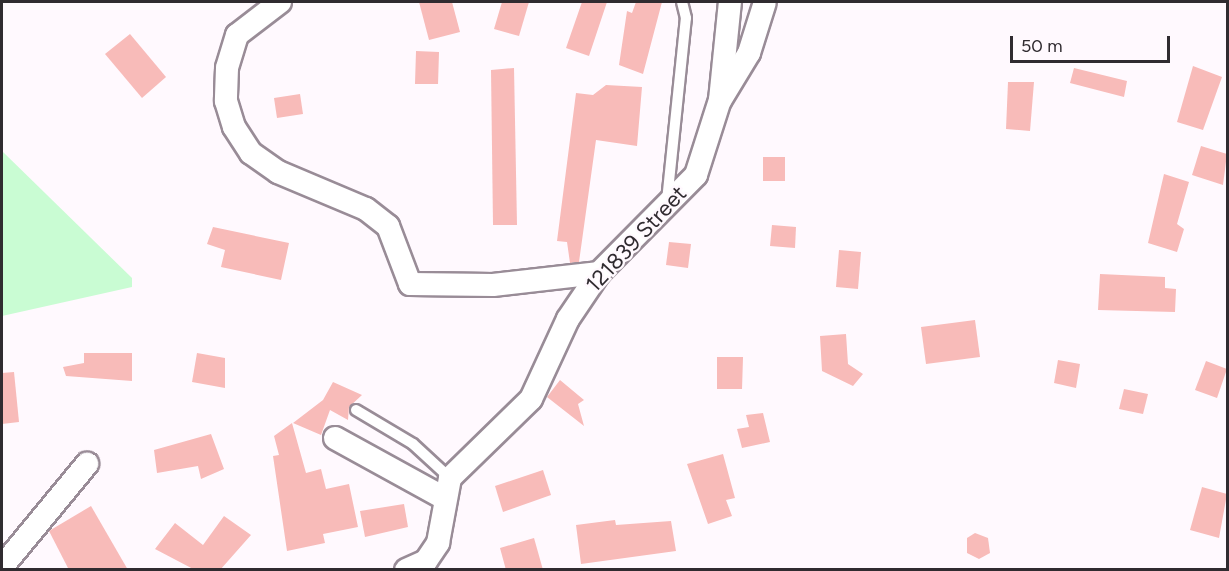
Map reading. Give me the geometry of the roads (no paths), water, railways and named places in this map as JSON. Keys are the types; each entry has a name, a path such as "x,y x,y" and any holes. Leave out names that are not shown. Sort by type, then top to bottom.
{"street":[{"path":"280,2 237,35 227,68 226,101 234,128 251,153 278,172 366,209 388,226 410,284 494,285 599,273"},
{"path":"720,100 730,2"},
{"path":"720,100 749,53 765,2"},
{"name":"121839 Street","path":"447,488 531,399 568,319 599,273 696,174 720,100"},
{"path":"335,438 447,488 438,543 426,561 406,570"},
{"path":"2,567 87,464"}],"lane":[{"path":"666,207 685,26 682,2"},
{"path":"356,410 413,444 447,488"}]}
